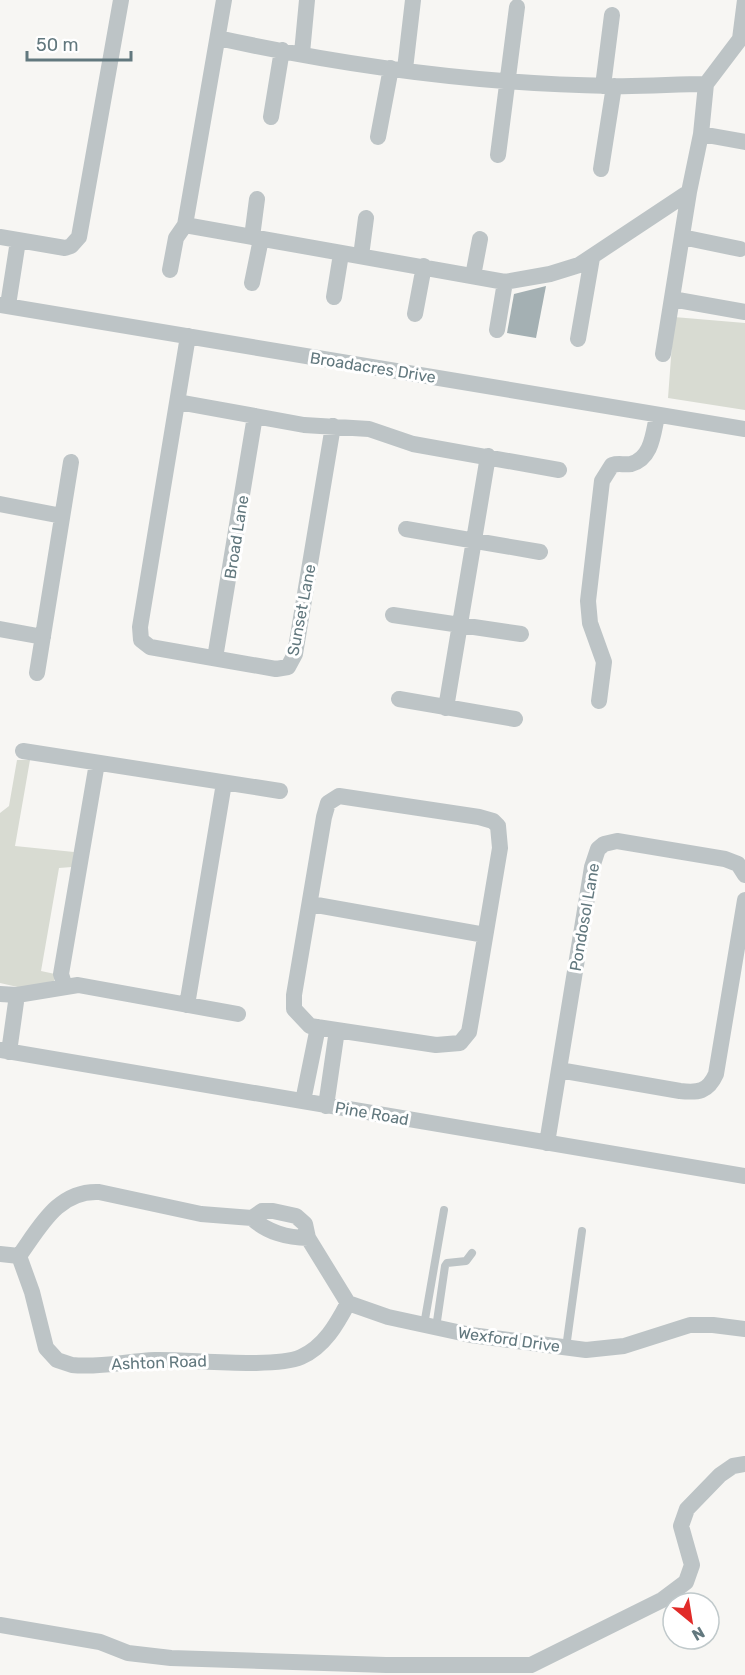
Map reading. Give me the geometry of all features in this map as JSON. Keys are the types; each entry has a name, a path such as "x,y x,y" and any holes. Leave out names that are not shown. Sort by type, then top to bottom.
{"street":[{"path":"0,237 65,248 75,243 79,237 121,0"},
{"path":"170,270 176,238 185,225 224,0"},
{"path":"302,52 307,0"},
{"path":"378,137 398,68 412,0"},
{"path":"663,354 689,192 701,134 706,84 742,39 745,0"},
{"path":"498,155 517,7"},
{"path":"601,168 609,86 612,15"},
{"path":"218,38 282,51 508,81 609,86 706,84"},
{"path":"271,117 282,51"},
{"path":"701,134 745,142"},
{"path":"185,225 505,282 569,269 592,258 689,192"},
{"path":"252,283 256,238 256,200"},
{"path":"361,256 366,218"},
{"path":"682,237 740,249"},
{"path":"473,276 480,239"},
{"path":"4,305 18,240"},
{"path":"334,297 341,254"},
{"path":"578,339 592,258"},
{"path":"415,314 424,266"},
{"path":"497,330 505,282"},
{"path":"672,298 745,312"},
{"name":"Broadacres Drive","path":"4,305 745,429"},
{"name":"Sunset Lane","path":"188,336 140,636 144,644 155,649 276,669 284,669 292,662 333,426"},
{"path":"178,402 304,425 381,431 413,444 559,470"},
{"name":"Broad Lane","path":"215,658 255,416"},
{"path":"599,702 604,662 590,623 588,601 602,481 612,465 640,461 647,453 657,416"},
{"path":"446,708 488,456"},
{"path":"37,673 71,462"},
{"path":"0,504 62,516"},
{"path":"406,529 540,552"},
{"path":"393,615 521,634"},
{"path":"0,629 43,637"},
{"path":"399,699 515,718"},
{"path":"23,751 280,791"},
{"path":"65,987 61,974 96,762"},
{"path":"187,1005 224,783"},
{"path":"347,796 479,817 496,823 500,840 468,1032 460,1043 448,1046 436,1045 310,1026 302,1021 294,1009 294,1002 311,904 324,817 328,803 335,798 347,796"},
{"name":"Pondosol Lane","path":"547,1143 581,920 591,867 598,849 604,844 617,841 720,858 738,864 745,875"},
{"path":"559,1070 680,1091 700,1092 708,1087 716,1074 745,900"},
{"path":"311,904 484,935"},
{"path":"4,1051 8,995 78,985 238,1014"},
{"path":"303,1101 318,1027"},
{"path":"326,1106 337,1029"},
{"name":"Pine Road","path":"4,1051 745,1176"},
{"path":"0,1254 19,1256 54,1209 69,1198 84,1192 108,1193 159,1207 201,1214 252,1218 266,1210 296,1216 305,1224 308,1238 348,1303"},
{"name":"Ashton Road","path":"19,1256 32,1292 46,1348 57,1360 72,1365 186,1359 245,1362 292,1360 306,1354 322,1342 348,1303"},
{"name":"Wexford Drive","path":"348,1303 379,1314 471,1335 586,1350 624,1346 690,1325 713,1324 745,1329"},
{"path":"0,1625 100,1642 128,1653 171,1658 386,1665 531,1665 663,1600 686,1582 692,1565 681,1526 687,1509 720,1475 733,1467 745,1464"}],"lane":[{"path":"430,1326 444,1210"},
{"path":"566,1348 582,1231"},
{"path":"430,1326 445,1266 447,1263 466,1261 472,1253"}],"shaded area":[{"path":"674,317 745,323 745,410 668,398"},
{"path":"17,760 30,760 15,846 74,852 72,867 59,868 41,971 55,974 54,981 22,988 0,983 0,813 9,806"}],"building":[{"path":"546,286 536,338 507,333 514,294"}]}
